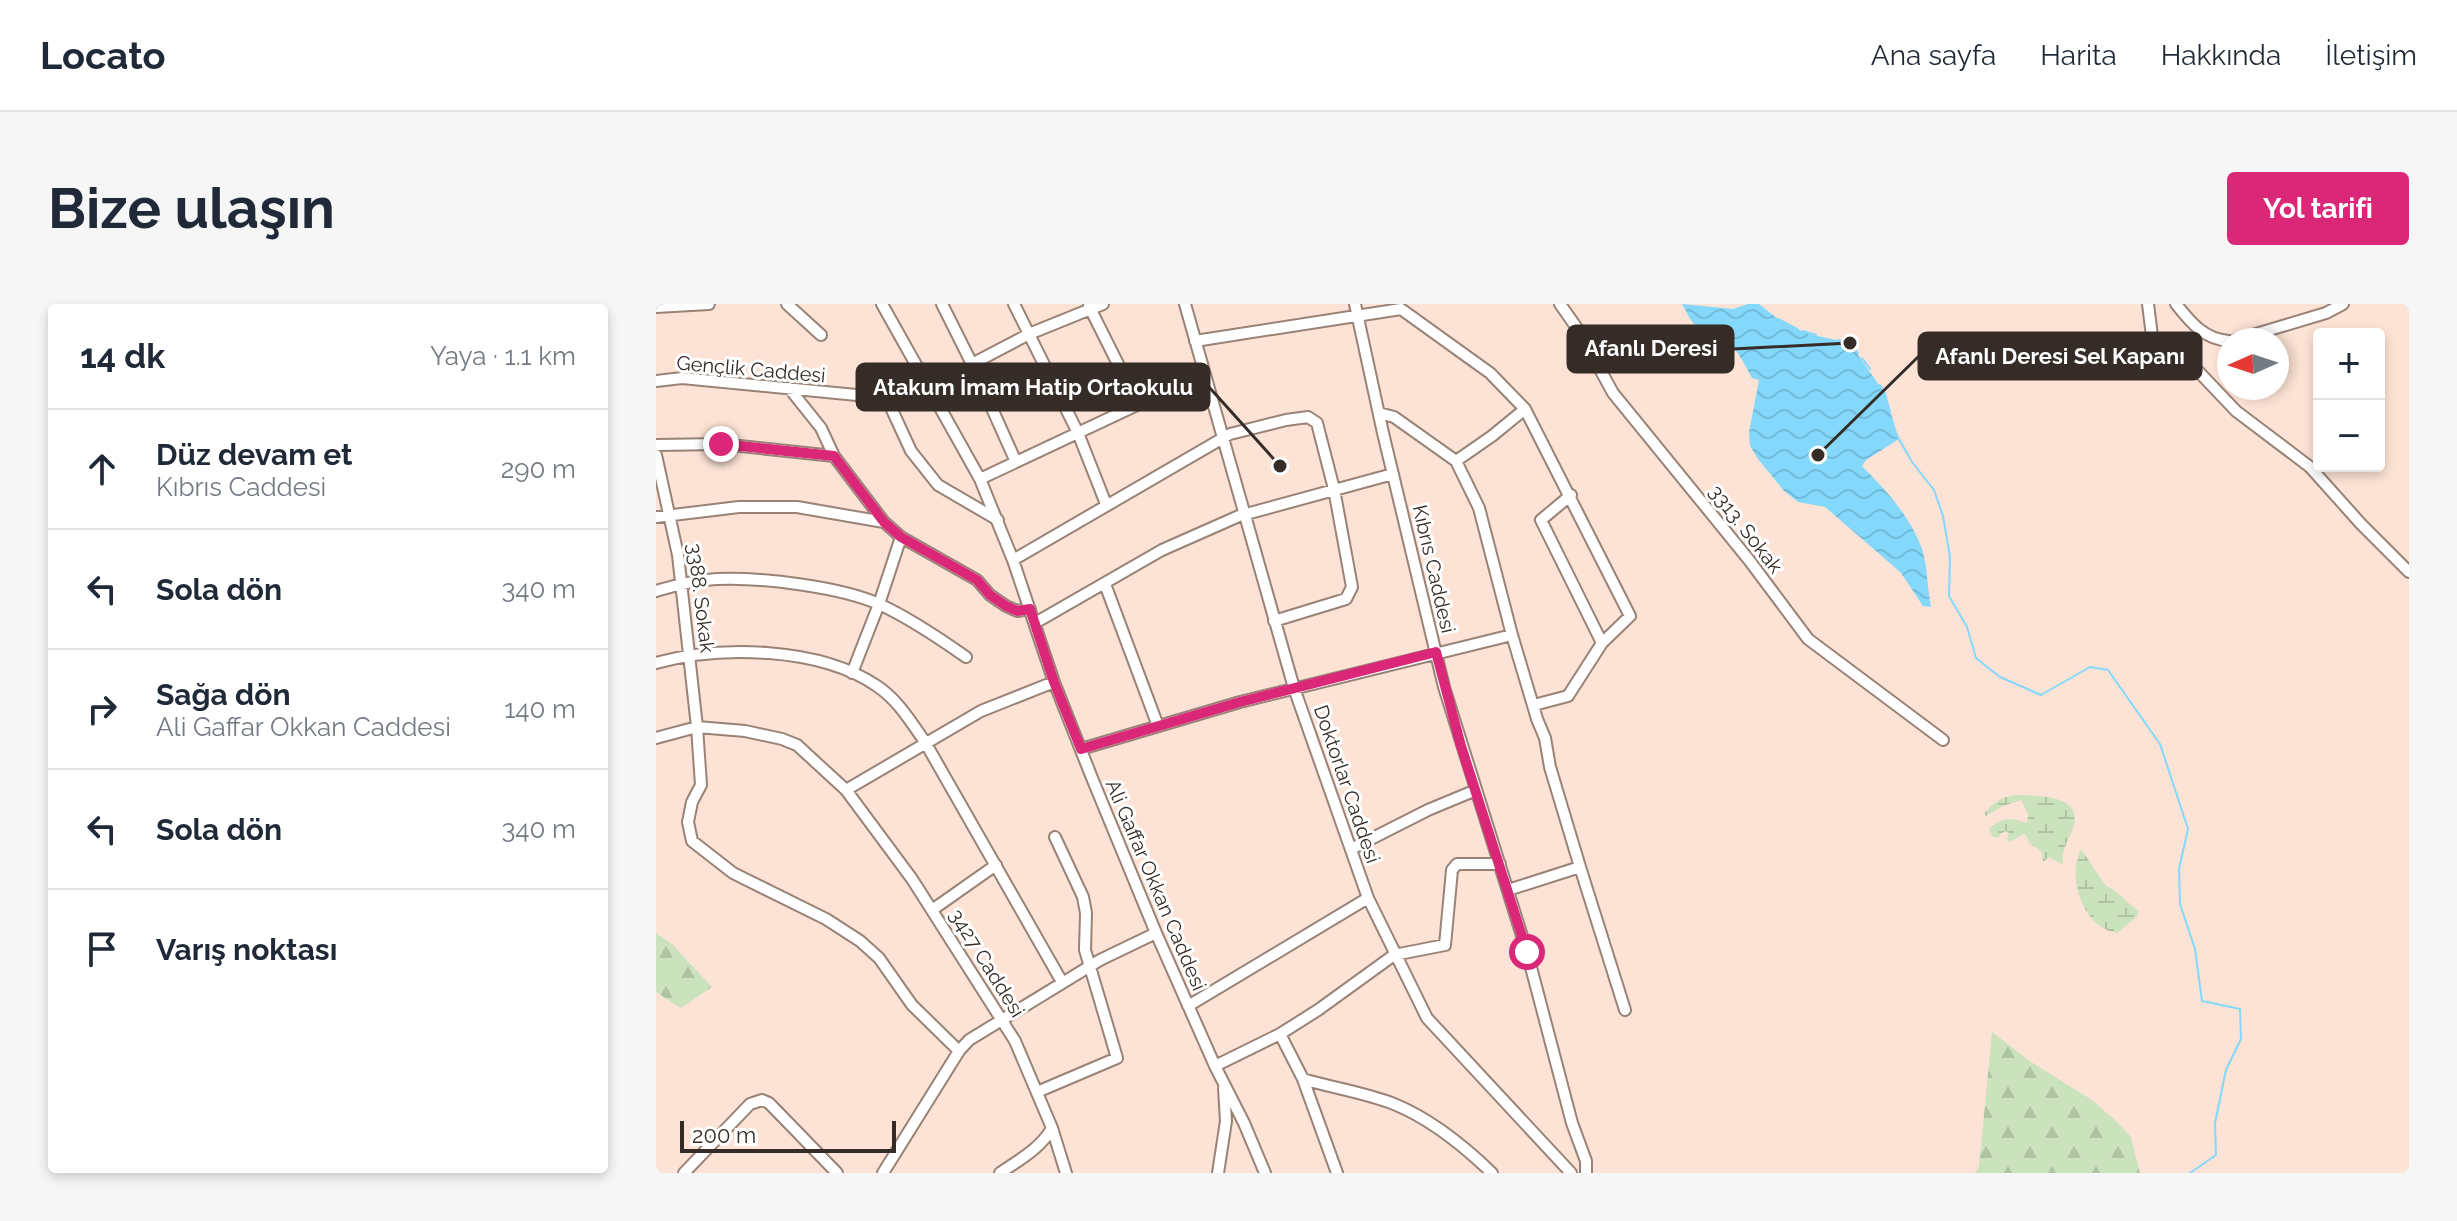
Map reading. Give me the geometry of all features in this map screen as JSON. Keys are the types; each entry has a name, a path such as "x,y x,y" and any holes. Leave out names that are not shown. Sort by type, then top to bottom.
{"street":[{"path":"656,307 709,304"},
{"path":"787,304 821,335"},
{"name":"Ali Gaffar Okkan Caddesi","path":"882,304 980,479 1013,560 1054,682 1156,933 1265,1173"},
{"path":"942,304 1016,462"},
{"path":"1014,304 1078,433 1106,504"},
{"path":"972,364 1029,334 1089,307 1103,304"},
{"name":"Doktorlar Caddesi","path":"1185,304 1294,688 1368,898 1427,1018 1571,1173"},
{"name":"Kıbrıs Caddesi","path":"1355,304 1436,652 1461,746 1527,952 1572,1123 1586,1161 1586,1173"},
{"name":"3313. Sokak","path":"1560,304 1579,331 1613,393 1749,560 1808,639 1943,740"},
{"path":"2148,304 2152,336 2160,350 2180,367 2198,371 2236,411 2310,467 2409,572"},
{"path":"2176,304 2189,321 2212,340 2217,340"},
{"path":"2276,328 2326,313 2343,304"},
{"path":"1089,307 1138,404"},
{"path":"1195,341 1358,317 1394,308 1407,312 1490,373 1525,409 1630,616 1602,643 1568,696 1534,705"},
{"path":"980,479 1203,374"},
{"name":"Gençlik Caddesi","path":"656,381 682,378 938,403"},
{"path":"789,388 821,428 834,456 884,522 901,537 977,580 990,595 1006,606 1017,611 1030,609"},
{"path":"887,399 911,451 938,485 998,520"},
{"path":"1456,461 1525,409"},
{"path":"1379,413 1394,417 1456,461 1479,508 1512,635 1545,738 1550,767 1625,1010"},
{"path":"1013,560 1230,434 1308,417 1317,423 1334,489 1352,587 1346,599 1274,621"},
{"path":"656,445 721,444 834,456"},
{"name":"3388. Sokak","path":"656,455 671,514 682,583 697,727 701,785 692,802 688,822 692,841 742,879 814,913 860,941 879,958 912,1005 959,1051"},
{"path":"1035,623 1162,550 1243,515 1393,474"},
{"path":"1571,495 1541,520 1602,643"},
{"path":"656,517 739,507 797,507 884,522"},
{"path":"852,673 901,537"},
{"path":"656,591 682,583 718,579 773,582 839,592 879,604 943,640 966,657"},
{"path":"1105,584 1158,726"},
{"path":"1081,749 1294,688 1512,635"},
{"path":"656,663 690,655 767,652 852,673 877,686 899,705 925,742 1062,982"},
{"path":"846,790 981,711 1054,682"},
{"name":"3427 Caddesi","path":"656,738 697,727 745,731 797,745 846,790 912,879 1015,1041 1052,1128 1066,1173"},
{"path":"1351,849 1428,810 1476,790"},
{"path":"1037,1092 1117,1058 1085,950 1083,897 1055,837"},
{"path":"1215,1066 1280,1034 1394,955 1445,945 1452,870 1457,864 1500,864"},
{"path":"932,910 996,865"},
{"path":"1508,890 1580,867"},
{"path":"1188,1006 1368,898"},
{"path":"883,1173 959,1051 969,1040 1062,982 1156,933"},
{"path":"1280,1034 1303,1079 1337,1173"},
{"path":"1303,1079 1394,1104 1434,1126 1470,1152 1492,1173"},
{"path":"1218,1173 1226,1121 1224,1086"},
{"path":"684,1173 750,1104 762,1100 769,1103 837,1173"},
{"path":"1000,1173 1030,1153 1047,1138 1052,1128"}],"green space":[{"path":"2017,795 2058,800 2072,809 2075,817 2064,850 2063,865 2049,857 2043,862 2041,851 2029,843 2023,834 2010,842 2006,831 1999,838 1992,836 1989,829 2003,820 2027,823 2028,814 2021,800 1986,816 1984,814 1999,800"},
{"path":"2081,849 2106,886 2138,911 2137,917 2117,933 2095,922 2081,900 2076,873"},
{"path":"656,933 673,945 712,987 681,1008 656,992"},
{"path":"1992,1032 2031,1062 2092,1100 2118,1123 2131,1137 2140,1173 1975,1173 1979,1166"}],"water":[{"path":"1682,304 1733,309 1759,304 1782,322 1809,334 1850,343 1885,394 1899,439 1866,460 1862,466 1896,504 1917,537 1924,556 1931,607 1923,606 1901,573 1825,507 1798,502 1784,491 1750,446 1749,432 1759,380 1752,378 1726,340 1695,326"}],"waterway":[{"path":"1778,319 1797,329"},
{"path":"1803,331 1816,335"},
{"path":"1838,340 1850,343 1858,353"},
{"path":"1862,358 1870,369"},
{"path":"1880,385 1890,412"},
{"path":"1896,434 1912,462 1934,490 1943,516 1950,557 1949,596 1967,627 1976,658 2000,677 2041,695 2090,667 2108,670 2160,744 2188,829 2179,869 2180,904 2195,949 2202,1001 2240,1009 2241,1039 2226,1070 2215,1123 2216,1155 2190,1173"}],"place":[{"name":"Afanlı Deresi","path":"1850,343"},
{"name":"Afanlı Deresi Sel Kapanı","path":"1818,455"},
{"name":"Atakum İmam Hatip Ortaokulu","path":"1280,466"}],"route":[{"path":"721,444 834,456 884,522 901,537 977,580 990,595 1006,606 1017,611 1030,609 1054,682 1081,749 1240,702 1436,652 1461,746 1527,952"}]}
